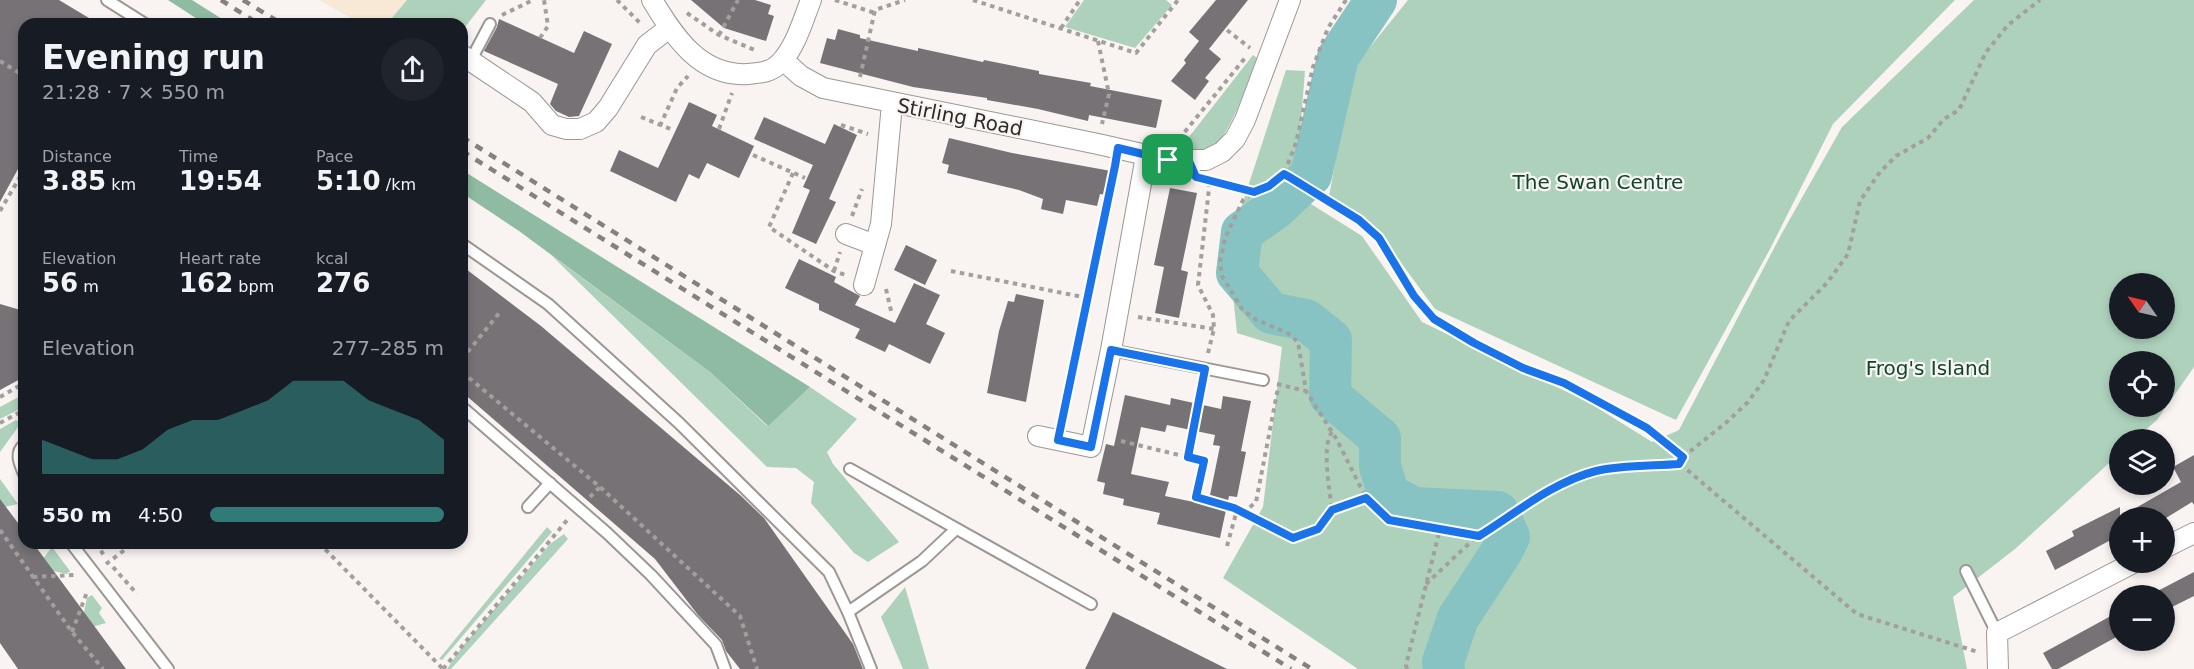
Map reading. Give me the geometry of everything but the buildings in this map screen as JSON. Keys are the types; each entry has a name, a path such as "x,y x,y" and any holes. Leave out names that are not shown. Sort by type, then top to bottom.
{"street":[{"path":"651,0 687,50 701,62 736,75 773,70 783,60 794,41 811,0"},
{"name":"Stirling Road","path":"783,60 801,76 823,88 892,104 1118,148 1146,156 1168,160 1206,160 1222,152 1235,139 1245,120 1290,0"},
{"path":"468,59 532,102 552,124 566,129 580,129 596,122 608,108 647,45 669,28"},
{"path":"864,283 882,224 892,104"},
{"path":"1038,436 1091,447 1118,314 1146,156"},
{"path":"846,234 875,245"},
{"path":"2175,542 2194,532"},
{"path":"1998,664 1997,633 2114,573"}],"lane":[{"path":"107,0 136,18"},
{"path":"468,57 490,24"},
{"path":"468,248 548,304 679,423 829,572 871,669"},
{"path":"1111,350 1263,380"},
{"path":"468,412 579,507 651,575 716,645 725,669"},
{"path":"850,470 1091,604"},
{"path":"528,507 550,483"},
{"path":"848,612 922,561 956,528"},
{"path":"76,549 168,669"},
{"path":"1966,571 1997,633"}],"path":[{"path":"490,24 497,17 533,0"},
{"path":"540,38 548,26 544,0"},
{"path":"617,0 640,23 647,45"},
{"path":"719,35 738,0"},
{"path":"835,0 875,13"},
{"path":"855,95 875,10 905,0"},
{"path":"974,0 1137,52 1178,0"},
{"path":"1061,28 1080,0"},
{"path":"1346,0 1328,28 1313,68 1296,143 1284,174 1269,186 1254,192 1243,200 1225,238 1220,262 1222,276 1242,309 1255,319 1289,334 1298,342 1306,391 1332,432 1366,498 1389,520 1477,537"},
{"path":"1679,464 1683,457 1748,402 1764,380 1789,321 1827,283 1848,254 1860,201 1880,172 1896,156 1928,138 1944,119 1959,110 1986,52 2008,26 2040,0"},
{"path":"679,8 719,35 783,60"},
{"path":"1168,160 1173,147 1261,38 1282,24"},
{"path":"1227,30 1252,50"},
{"path":"1098,40 1109,94 1098,144"},
{"path":"0,61 18,72"},
{"path":"660,126 677,88 701,62"},
{"path":"719,129 730,102 736,75"},
{"path":"641,117 673,130"},
{"path":"841,125 878,138"},
{"path":"1058,440 1118,148"},
{"path":"753,155 805,178"},
{"path":"1189,161 1196,177 1254,192"},
{"path":"793,173 769,227 834,271 864,283"},
{"path":"1284,174 1359,220 1379,238 1414,296 1434,319 1474,343 1523,368 1564,383 1647,428 1683,457"},
{"path":"0,211 18,180"},
{"path":"1188,457 1214,329 1213,315 1198,285 1210,180"},
{"path":"834,271 864,185"},
{"path":"951,271 1088,298"},
{"path":"468,352 500,312"},
{"path":"1118,314 1214,329"},
{"path":"468,377 600,487 741,616 757,669"},
{"path":"1263,380 1306,391"},
{"path":"1243,513 1256,502 1278,384"},
{"path":"0,397 18,386"},
{"path":"0,423 18,413"},
{"path":"1332,432 1328,437 1332,510"},
{"path":"1121,441 1204,461 1196,497 1237,510 1293,538 1318,529 1332,510 1366,498"},
{"path":"1426,584 1477,537 1548,491 1576,477 1599,470 1679,464 1857,614 1998,664"},
{"path":"325,549 443,669 579,507 600,487"},
{"path":"1227,546 1237,510"},
{"path":"1407,669 1406,665 1440,529"},
{"path":"0,530 72,632 103,669"},
{"path":"100,549 137,594"},
{"path":"33,577 94,573"}],"shaded area":[{"path":"319,0 486,0 468,23 468,18 351,18"}],"green space":[{"path":"168,0 192,0 220,18 196,18"},
{"path":"407,0 486,0 468,23 468,18 392,18"},
{"path":"1084,0 1166,0 1172,5 1135,48 1065,27"},
{"name":"The Swan Centre","path":"1408,0 1955,0 1833,124 1770,249 1676,420 1435,309 1377,230 1329,196 1353,68"},
{"name":"Frog's Island","path":"1974,0 2194,0 2194,367 2175,394 2175,351 2109,351 2109,417 2159,417 2147,429 2109,429 2109,463 2015,549 1953,597 1967,669 1358,669 1223,578 1263,507 1282,347 1237,333 1228,248 1286,70 1305,71 1295,194 1362,236 1422,322 1588,402 1652,442 1679,430 1782,233 1842,127"},
{"path":"1253,55 1257,58 1237,110 1223,136 1215,146 1203,152 1178,151"},
{"path":"468,174 810,387 768,426 710,372 519,231 468,197"},
{"path":"551,255 710,372 767,426 810,387 857,419 827,452 833,464 899,542 868,562 854,553 811,503 814,482 796,468 767,467"},
{"path":"18,397 18,410 0,419 0,407"},
{"path":"16,420 18,421 18,427 0,452 0,429"},
{"path":"0,479 18,504 4,507 0,501"},
{"path":"547,527 552,532 442,660 439,659"},
{"path":"564,534 568,539 451,669 447,669 462,647 550,544"},
{"path":"50,549 54,549 70,571 67,574 48,570 42,560"},
{"path":"905,587 929,669 903,669 881,617"},
{"path":"92,595 102,608 99,613 106,623 92,627 83,617 87,598"}],"waterway":[{"path":"1376,0 1338,57 1311,175 1276,208 1242,232 1237,273 1271,313 1306,320 1331,340 1330,396 1380,438 1380,467 1389,495 1414,508 1498,512 1509,537 1458,618 1443,662 1444,669"}],"railway":[{"path":"221,0 250,18"},
{"path":"243,0 272,18"},
{"path":"468,141 1312,669"},
{"path":"468,155 1291,669"}],"route":[{"path":"1118,148 1168,160 1189,161 1196,177 1254,192 1269,186 1284,174 1291,178 1359,220 1379,238 1414,296 1434,319 1474,343 1523,368 1564,383 1647,428 1683,457 1679,464 1599,470 1576,477 1548,491 1475,537 1389,520 1366,498 1332,510 1318,529 1293,538 1234,508 1196,497 1204,461 1188,457 1205,369 1111,350 1091,447 1058,440 1118,148"}]}
